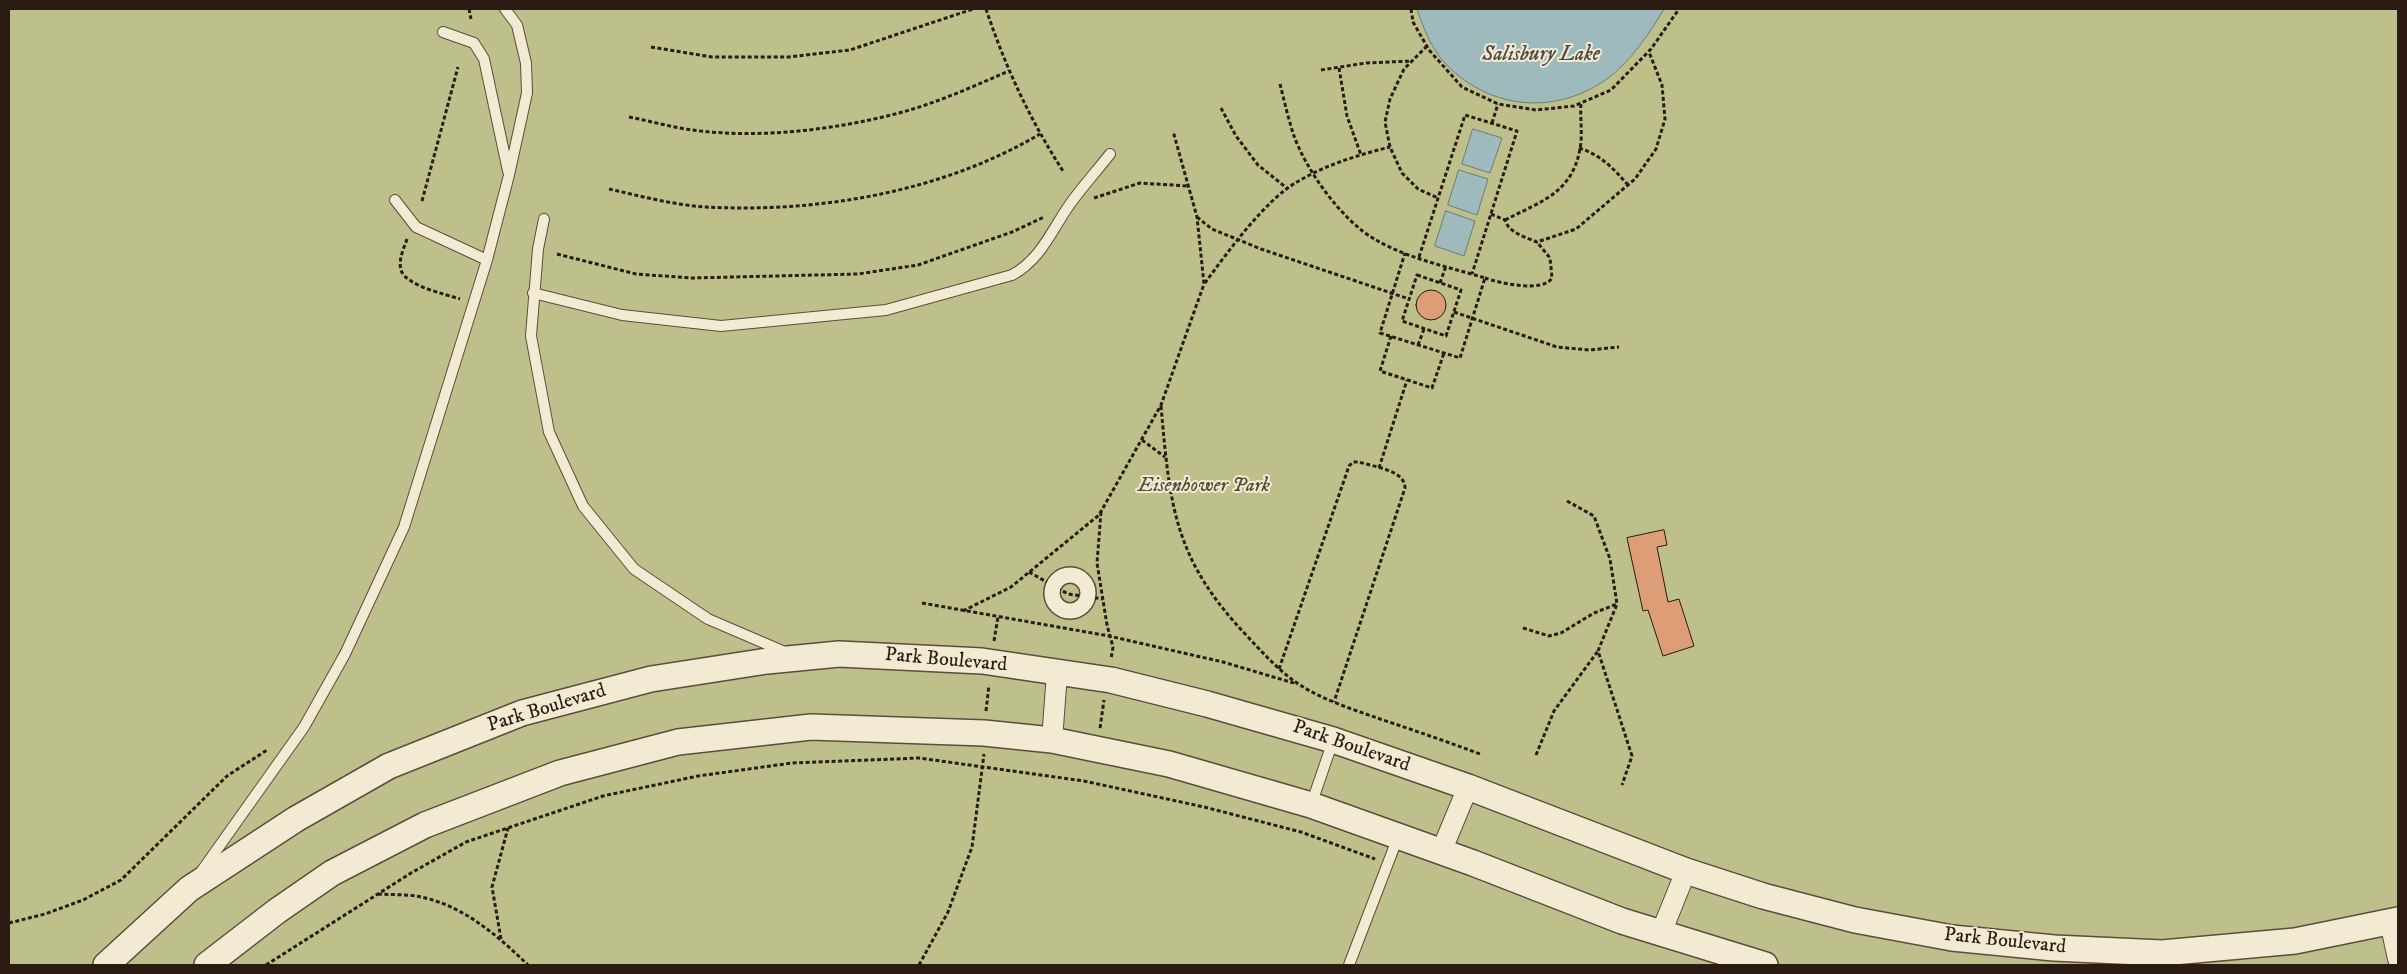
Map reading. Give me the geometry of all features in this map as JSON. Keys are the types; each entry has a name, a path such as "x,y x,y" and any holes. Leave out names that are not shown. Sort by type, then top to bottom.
{"street":[{"path":"1076,576 1086,584 1095,598 1078,610 1066,611 1060,609 1053,600 1054,586 1059,578 1076,576"},
{"name":"Park Boulevard","path":"106,965 189,889 296,819 389,766 522,713 651,679 797,658 839,654 934,657 1111,680 1260,717 1468,787 1686,871 1763,896 1855,920 1952,938 2054,948 2162,953 2294,941 2394,921 2398,960"},
{"path":"1052,740 1057,673"},
{"path":"207,965 277,910 332,873 425,825 560,773 678,742 811,727 984,733 1052,740 1169,764 1311,805 1661,933 1765,965"},
{"path":"1441,852 1468,787"},
{"path":"1661,933 1686,871"}],"lane":[{"path":"189,889 304,727 345,654 404,527 487,260 509,175 527,93 526,63 517,24 505,9"},
{"path":"443,32 474,43 484,59 509,175"},
{"path":"533,293 622,315 721,326 886,310 1012,276 1025,269 1037,256 1069,206 1110,154"},
{"path":"395,200 416,227 487,260"},
{"path":"544,219 538,249 533,293 531,336 549,432 583,506 634,569 708,620 797,658"},
{"path":"1311,805 1333,740"},
{"path":"1348,965 1399,836"}],"path":[{"path":"469,9 470,19"},
{"path":"651,47 712,57 789,57 850,50 973,9"},
{"path":"986,9 1009,71 1040,134 1063,172"},
{"path":"1411,9 1413,22 1427,46 1462,87 1498,104 1536,110 1581,103 1611,90 1648,52 1679,9"},
{"path":"1427,46 1404,69 1390,99 1385,122 1390,147 1402,173 1418,189 1438,198"},
{"path":"1537,242 1543,238 1576,230 1635,179 1656,149 1665,119 1662,85 1648,52"},
{"path":"1321,70 1366,63 1412,61"},
{"path":"422,200 458,67"},
{"path":"1339,68 1347,116 1360,155"},
{"path":"629,117 702,130 755,133 823,128 900,113 965,90 1009,71"},
{"path":"1280,84 1294,134 1314,173 1343,216 1375,240 1405,253 1485,278 1515,285 1543,285 1550,282 1552,278 1550,258 1537,242 1515,232 1507,226 1505,220 1491,214"},
{"path":"1505,220 1550,198 1566,184 1576,164 1579,148 1581,103"},
{"path":"1492,123 1498,104"},
{"path":"1221,108 1236,136 1258,165 1288,189"},
{"path":"1419,257 1465,115 1517,131 1472,274"},
{"path":"1174,131 1197,217 1204,284"},
{"path":"609,189 705,207 786,206 839,201 909,188 959,173 1011,151 1040,134"},
{"path":"963,612 1010,587 1101,512 1161,406 1204,284 1238,240 1268,207 1295,182 1360,155 1390,147"},
{"path":"1579,148 1592,152 1608,162 1628,185"},
{"path":"557,254 636,274 692,278 858,274 918,265 1012,232 1069,206 1140,183 1188,186"},
{"path":"1197,217 1212,229 1238,240 1409,299"},
{"path":"407,239 401,257 401,270 407,279 416,284 464,300"},
{"path":"1405,253 1380,333 1418,345 1460,358 1485,278"},
{"path":"1440,283 1446,266"},
{"path":"1417,275 1440,283 1461,290 1446,336 1402,322 1417,275"},
{"path":"1454,312 1556,347 1588,350 1619,347"},
{"path":"1418,345 1424,329"},
{"path":"1392,336 1380,371 1432,388 1444,353"},
{"path":"1379,468 1408,380"},
{"path":"1161,406 1167,476 1176,524 1191,562 1210,593 1234,623 1279,669 1300,686"},
{"path":"1142,440 1165,457"},
{"path":"1279,669 1348,466 1353,462 1359,462 1400,476 1405,482 1405,488 1334,702"},
{"path":"1536,755 1554,711 1598,651 1617,604 1610,559 1594,516 1567,501"},
{"path":"1101,512 1095,598 1113,647 1111,661"},
{"path":"1029,572 1068,594 1095,598"},
{"path":"922,603 963,612 1109,636 1223,662 1300,686 1334,702 1480,754"},
{"path":"1523,628 1549,636 1560,633 1594,613 1617,604"},
{"path":"919,965 948,912 972,846 983,766 984,733 991,663 998,617"},
{"path":"1598,651 1632,756 1622,785"},
{"path":"1098,737 1106,692"},
{"path":"9,923 45,914 83,900 120,880 227,776 273,747"},
{"path":"266,965 378,894 466,842 603,796 698,776 792,763 919,758 1084,781 1204,807 1301,832 1388,864"},
{"path":"501,939 492,887 508,828"},
{"path":"378,894 421,897 466,914 501,939 528,965"}],"green space":[{"name":"Eisenhower Park","path":"9,9 2398,9 2398,965 9,965"}],"water":[{"name":"Salisbury Lake","path":"1417,9 1664,9 1632,56 1607,79 1586,91 1565,99 1543,103 1499,98 1479,89 1460,76 1442,60 1434,48 1424,29"},
{"path":"1473,129 1502,138 1490,173 1462,164"},
{"path":"1459,170 1488,179 1477,215 1448,205"},
{"path":"1446,211 1475,221 1464,256 1435,246"}],"building":[{"path":"1431,290 1442,294 1446,305 1442,316 1431,320 1420,316 1416,305 1420,294"},
{"path":"1664,530 1667,545 1657,547 1668,602 1679,599 1694,646 1663,656 1648,610 1643,611 1627,538"}]}
